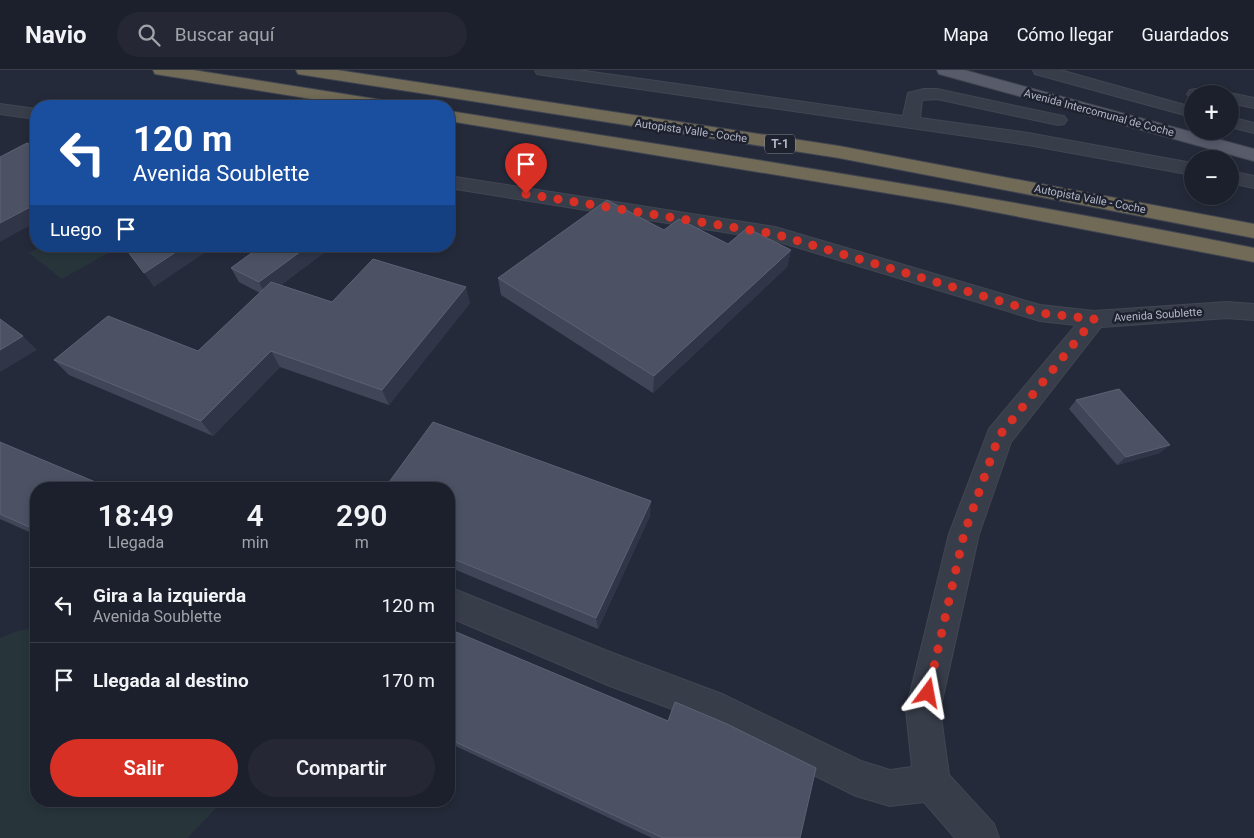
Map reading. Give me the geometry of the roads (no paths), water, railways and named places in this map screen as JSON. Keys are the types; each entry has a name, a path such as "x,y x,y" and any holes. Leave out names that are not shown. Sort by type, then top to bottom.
{"highway":[{"path":"162,70 350,100"},
{"name":"Autopista Valle - Coche","path":"304,70 839,152 1254,231"},
{"name":"Autopista Valle - Coche","path":"455,117 828,176 1067,218 1254,255"}],"main road":[{"name":"Avenida Intercomunal de Coche","path":"945,70 1254,155"},
{"name":"Avenida Intercomunal de Coche","path":"1008,70 1184,108"},
{"path":"1239,135 1254,139"}],"street":[{"path":"543,70 1028,138 1184,167"},
{"name":"Avenida Intercomunal de Coche","path":"1041,70 1184,107"},
{"path":"911,122 914,97 924,94 937,94 1058,120"},
{"path":"1239,100 1254,103"},
{"path":"0,109 30,113"},
{"path":"1239,124 1254,128"},
{"path":"1239,179 1254,182"},
{"name":"Avenida Soublette","path":"455,183 775,234 1040,313 1094,319 1227,310 1254,312"},
{"path":"980,838 932,783 923,710 964,534 999,436 1094,319"},
{"path":"455,604 610,669 710,706 856,778 890,788 932,783"}]}
